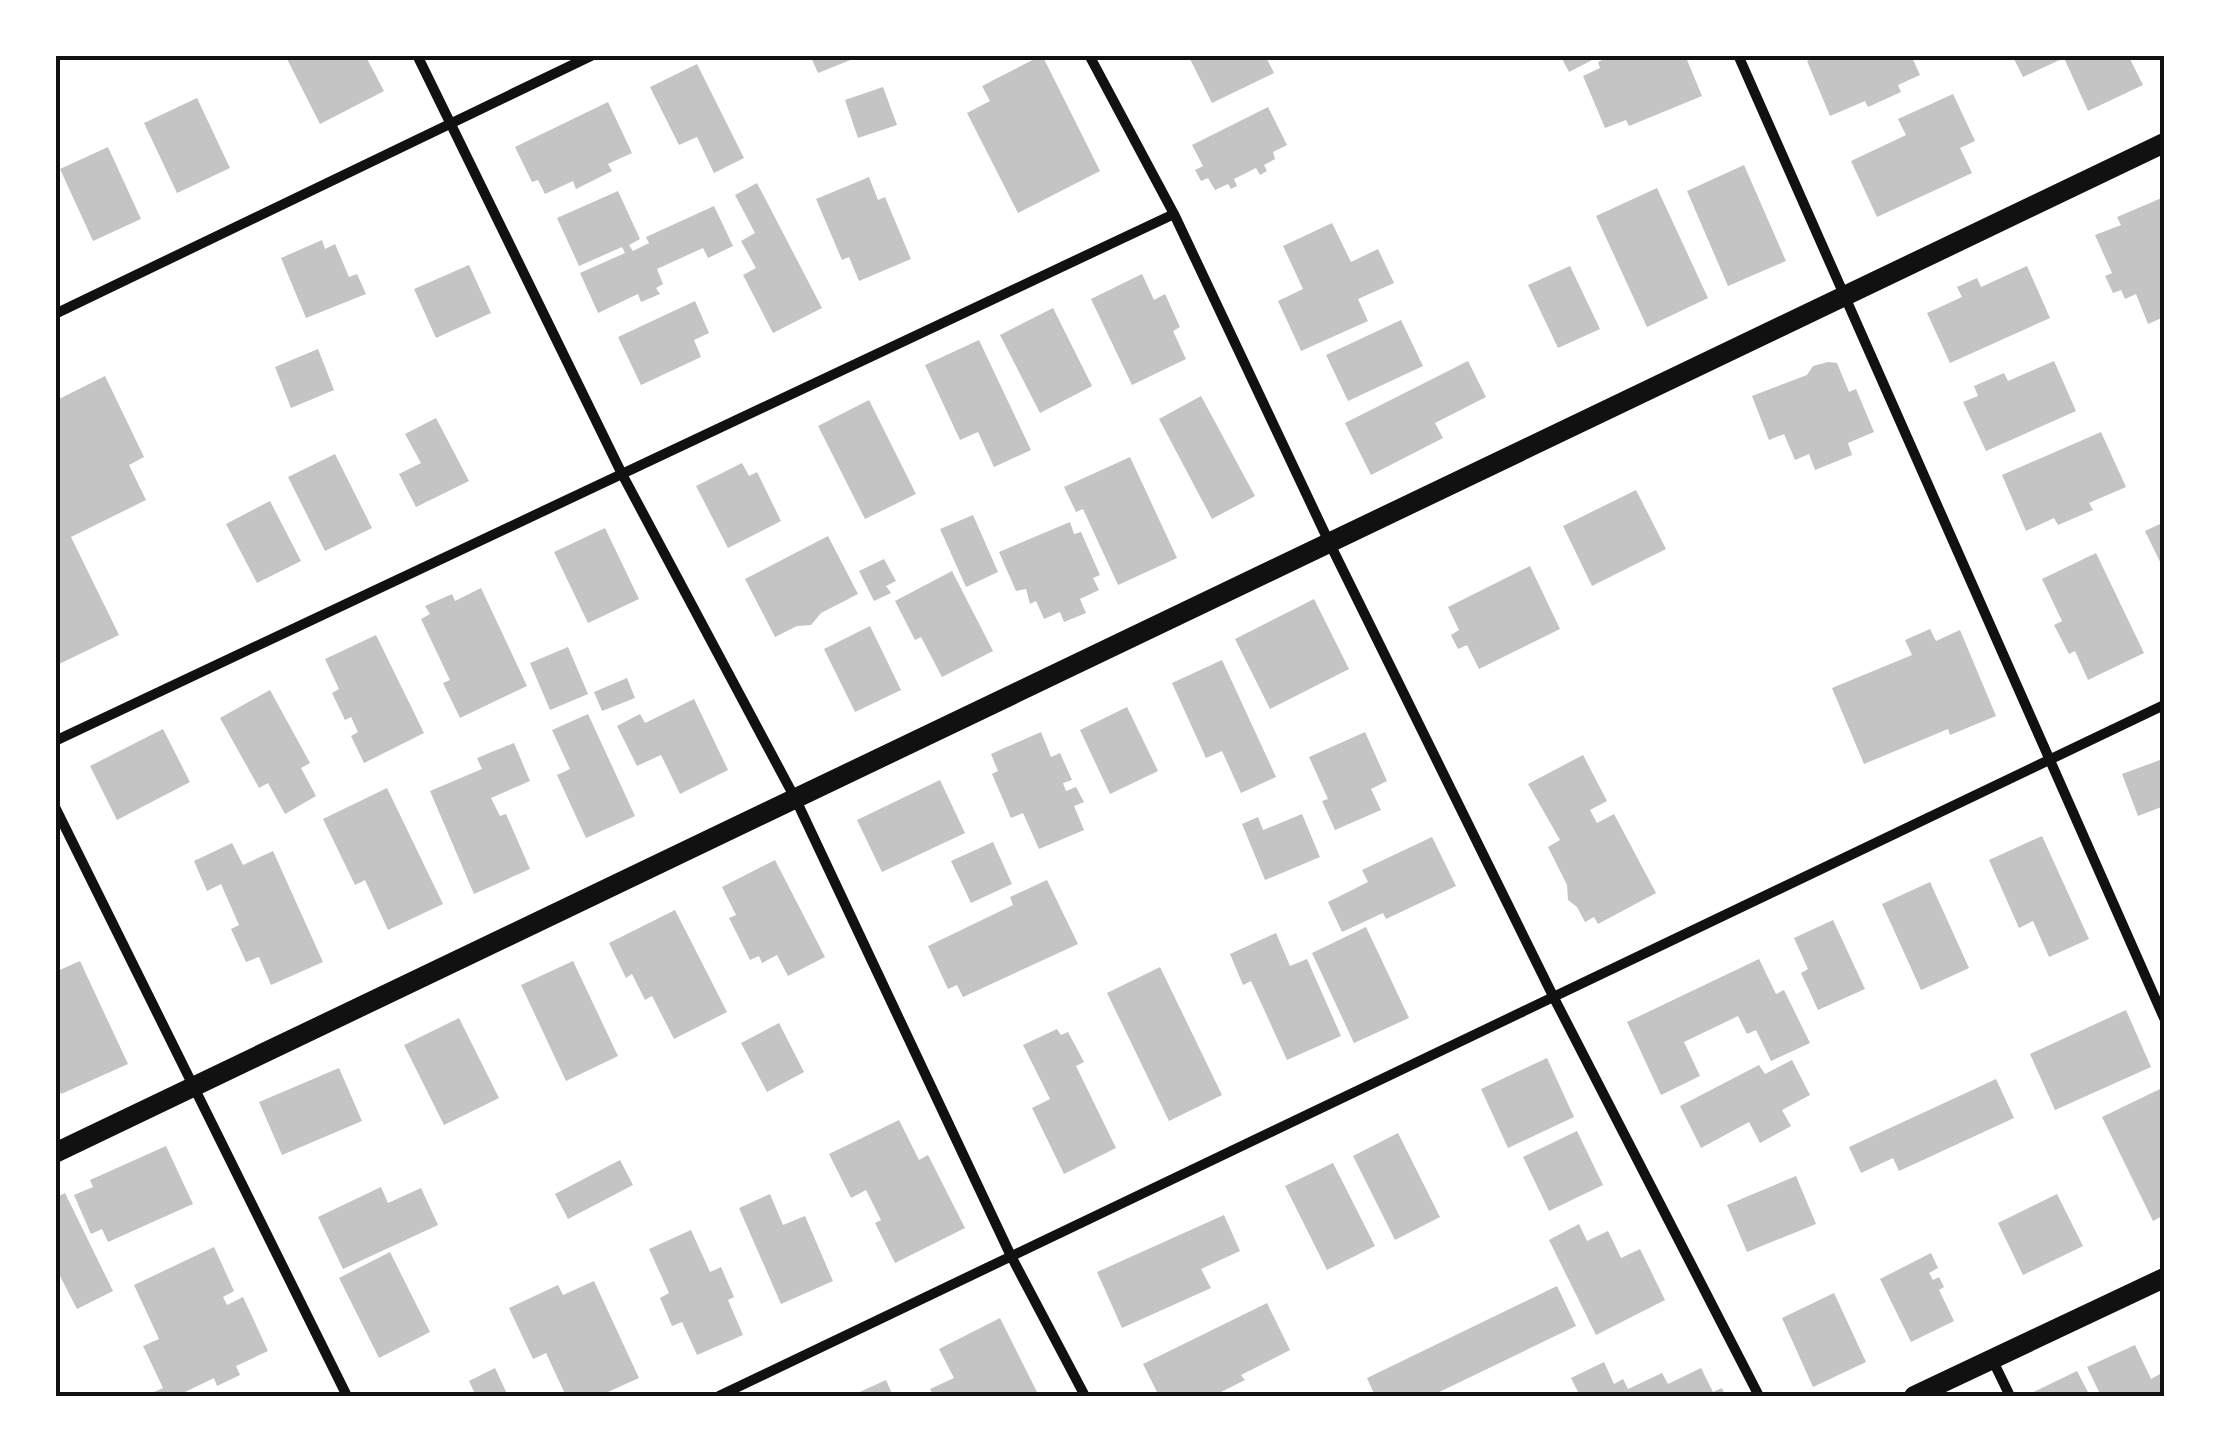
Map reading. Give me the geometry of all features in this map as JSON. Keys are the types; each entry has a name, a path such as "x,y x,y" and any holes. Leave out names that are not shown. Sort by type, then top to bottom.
{"main road":[{"path":"55,1153 2164,144"},
{"path":"1914,1396 2164,1278"}],"street":[{"path":"417,55 622,474 796,800 1012,1256 1085,1396"},
{"path":"55,314 593,55"},
{"path":"1090,55 1174,214 1554,998 1759,1396"},
{"path":"1738,55 2164,1018"},
{"path":"55,741 1174,214"},
{"path":"719,1396 2164,705"},
{"path":"55,807 347,1396"},
{"path":"1992,1359 2010,1396"}],"building":[{"path":"285,55 365,55 384,91 320,124"},
{"path":"810,55 863,55 818,73"},
{"path":"1042,55 1100,171 1018,213 967,113 990,101 982,86"},
{"path":"1188,55 1265,55 1274,73 1212,103"},
{"path":"1560,55 1602,55 1569,72"},
{"path":"1614,55 1685,55 1702,96 1629,126 1626,120 1605,128 1583,76 1600,68 1598,62"},
{"path":"1821,55 1911,55 1920,75 1898,85 1901,92 1868,107 1865,101 1830,116 1807,61"},
{"path":"2012,55 2128,55 2143,85 2088,111 2064,58 2023,77"},
{"path":"697,64 744,158 714,173 697,137 679,145 650,87"},
{"path":"883,87 897,125 858,138 845,100"},
{"path":"1953,94 1975,141 1960,148 1972,173 1877,217 1851,161 1906,135 1898,119"},
{"path":"197,98 230,168 177,193 144,123"},
{"path":"608,102 632,153 608,164 612,171 576,189 573,181 545,194 538,180 532,182 515,147"},
{"path":"1268,107 1287,145 1273,152 1275,159 1264,165 1267,171 1260,175 1256,168 1234,179 1237,186 1231,189 1228,184 1215,190 1208,178 1201,181 1195,170 1203,166 1192,145"},
{"path":"108,147 141,219 93,241 60,169"},
{"path":"1744,165 1786,261 1728,286 1687,191"},
{"path":"869,177 878,200 885,197 911,259 859,281 849,257 842,260 816,199"},
{"path":"757,183 822,308 773,333 743,275 756,268 741,241 755,233 735,195"},
{"path":"1657,188 1708,298 1647,327 1596,216"},
{"path":"618,191 640,239 629,245 633,251 649,243 646,237 714,206 733,246 708,258 703,248 657,269 663,284 656,288 660,294 641,302 638,294 598,313 580,273 625,253 622,247 579,266 557,218"},
{"path":"2164,197 2164,317 2148,324 2136,294 2125,299 2121,290 2113,293 2105,276 2112,273 2095,235 2121,225 2117,217"},
{"path":"1332,223 1351,262 1378,249 1394,283 1358,299 1368,321 1301,351 1278,301 1303,289 1283,246"},
{"path":"322,240 325,249 335,244 349,277 357,274 366,294 306,318 281,258"},
{"path":"469,265 491,313 436,338 414,289"},
{"path":"1570,266 1600,329 1558,348 1528,285"},
{"path":"2027,266 2050,318 1950,363 1927,313 1962,297 1957,287 1977,278 1981,287"},
{"path":"1142,274 1154,300 1165,294 1180,327 1173,331 1186,359 1132,385 1091,299"},
{"path":"695,301 709,333 694,340 701,357 641,385 618,337"},
{"path":"1053,308 1092,386 1040,413 1000,335"},
{"path":"1401,320 1423,366 1348,401 1326,355"},
{"path":"979,340 1031,450 994,467 978,432 960,440 925,365"},
{"path":"318,349 334,390 291,408 275,367"},
{"path":"1468,361 1486,397 1435,423 1443,438 1371,475 1345,423"},
{"path":"2054,361 2076,411 1986,451 1963,402 1978,396 1974,386 2004,373 2008,381"},
{"path":"1837,363 1849,392 1856,389 1874,432 1848,443 1852,455 1815,470 1809,454 1795,460 1784,434 1769,440 1752,396 1807,375 1813,366"},
{"path":"105,376 144,457 129,465 146,500 71,537 119,635 55,666 55,401"},
{"path":"1201,396 1255,496 1212,519 1159,419"},
{"path":"869,400 916,494 865,519 818,426"},
{"path":"436,418 469,481 416,507 399,474 421,463 405,434"},
{"path":"2101,432 2126,487 2089,503 2093,510 2058,525 2054,518 2026,531 2002,475"},
{"path":"335,454 372,528 325,551 288,477"},
{"path":"1130,457 1177,558 1118,585 1083,509 1076,512 1064,487"},
{"path":"742,463 749,476 757,472 781,521 728,548 696,486"},
{"path":"1636,490 1666,549 1592,586 1563,526"},
{"path":"270,501 301,561 257,583 226,524"},
{"path":"973,515 998,572 966,587 940,529"},
{"path":"1070,522 1074,534 1081,532 1100,575 1093,578 1099,590 1080,599 1086,613 1064,622 1060,612 1044,619 1036,601 1030,604 1026,589 1016,591 999,552"},
{"path":"2164,522 2164,570 2145,531"},
{"path":"605,528 639,599 588,623 554,552"},
{"path":"828,536 858,594 821,613 811,625 797,626 775,637 745,579"},
{"path":"2096,553 2144,653 2088,680 2075,651 2069,654 2054,625 2062,621 2042,579"},
{"path":"884,559 896,581 886,586 891,593 874,601 859,571"},
{"path":"1530,566 1560,629 1479,669 1467,645 1458,649 1451,635 1459,630 1448,607"},
{"path":"952,571 993,651 942,677 921,637 915,640 895,601"},
{"path":"481,588 527,686 460,718 443,683 450,680 421,619 430,614 425,606 452,594 455,601"},
{"path":"1314,599 1349,669 1270,709 1235,639"},
{"path":"870,626 901,690 855,712 824,649"},
{"path":"1930,629 1936,641 1960,630 1996,716 1950,735 1948,729 1864,764 1832,688 1912,655 1905,640"},
{"path":"376,635 424,733 364,763 351,736 358,732 351,717 345,720 332,693 339,689 325,659"},
{"path":"568,647 588,694 550,710 530,663"},
{"path":"1222,660 1276,777 1241,793 1222,751 1206,758 1172,683"},
{"path":"627,678 635,698 602,711 594,692"},
{"path":"270,690 310,763 301,768 316,796 285,814 268,783 259,788 220,718"},
{"path":"694,699 728,770 680,794 661,755 637,766 617,726 640,714 645,723"},
{"path":"1127,707 1158,771 1110,794 1080,730"},
{"path":"588,714 635,816 586,838 557,775 570,769 552,730"},
{"path":"163,729 190,782 117,820 90,766"},
{"path":"1041,732 1051,757 1060,753 1072,780 1063,783 1066,791 1076,787 1084,802 1074,806 1084,830 1039,849 1023,813 1011,818 992,774 998,771 991,754"},
{"path":"1365,732 1387,781 1371,789 1381,810 1335,830 1322,801 1328,799 1309,757"},
{"path":"514,743 530,781 491,798 500,816 506,814 530,869 474,894 430,791 482,769 477,758"},
{"path":"1583,755 1607,801 1590,810 1597,823 1614,814 1656,893 1598,924 1594,917 1585,922 1568,900 1567,885 1548,847 1560,840 1528,784"},
{"path":"2160,760 2164,771 2164,806 2138,816 2122,774"},
{"path":"940,780 965,833 882,872 857,820"},
{"path":"387,788 443,904 388,930 365,880 355,885 323,819"},
{"path":"1302,814 1320,857 1265,880 1242,824 1258,817 1263,830"},
{"path":"2042,836 2089,939 2049,957 2033,921 2019,928 1989,860"},
{"path":"1432,837 1456,886 1386,919 1383,913 1342,932 1328,902 1368,882 1362,870"},
{"path":"993,842 1012,884 971,903 951,861"},
{"path":"232,843 243,865 273,851 323,962 271,985 259,957 246,962 231,929 239,925 221,884 207,891 194,861"},
{"path":"775,860 825,957 788,976 777,955 762,963 759,956 750,960 729,918 736,915 722,887"},
{"path":"1047,880 1078,944 963,997 957,985 948,989 928,946 1013,905 1010,897"},
{"path":"1930,882 1969,968 1921,990 1882,904"},
{"path":"675,910 727,1012 674,1039 652,996 645,1000 632,974 626,978 609,943"},
{"path":"1833,920 1865,989 1818,1010 1801,973 1808,969 1794,938"},
{"path":"1366,927 1409,1018 1354,1043 1312,953"},
{"path":"1276,933 1290,966 1307,959 1341,1036 1287,1060 1251,981 1243,985 1230,954"},
{"path":"1759,959 1776,994 1784,990 1810,1043 1771,1061 1756,1030 1747,1034 1738,1016 1684,1042 1700,1076 1661,1095 1627,1022"},
{"path":"80,961 128,1064 61,1094 55,1080 55,972"},
{"path":"573,961 618,1056 566,1081 521,985"},
{"path":"1160,967 1222,1095 1169,1121 1107,993"},
{"path":"2126,1010 2151,1067 2055,1110 2030,1054"},
{"path":"459,1018 499,1098 444,1125 404,1045"},
{"path":"779,1023 804,1072 767,1092 741,1043"},
{"path":"1057,1029 1061,1035 1068,1032 1084,1062 1076,1066 1116,1148 1064,1174 1032,1108 1050,1099 1023,1045"},
{"path":"1547,1058 1574,1117 1508,1148 1481,1089"},
{"path":"1792,1060 1810,1095 1782,1110 1791,1126 1760,1143 1749,1122 1701,1148 1680,1106 1759,1065 1765,1074"},
{"path":"339,1068 362,1121 282,1155 259,1102"},
{"path":"1996,1079 2014,1118 1899,1171 1893,1158 1861,1173 1849,1147"},
{"path":"2160,1089 2164,1097 2164,1215 2153,1221 2102,1117"},
{"path":"899,1120 919,1160 928,1155 965,1228 895,1263 875,1223 881,1220 866,1190 851,1198 829,1154"},
{"path":"1577,1131 1603,1185 1549,1211 1523,1157"},
{"path":"1398,1133 1440,1217 1395,1240 1353,1156"},
{"path":"166,1146 193,1204 108,1242 102,1229 91,1234 74,1195 93,1187 90,1180"},
{"path":"620,1160 633,1185 568,1219 555,1194"},
{"path":"1333,1163 1375,1246 1327,1270 1285,1186"},
{"path":"1796,1176 1816,1224 1747,1252 1727,1205"},
{"path":"381,1187 388,1203 421,1188 438,1225 343,1269 318,1217"},
{"path":"65,1193 113,1291 77,1309 60,1276 55,1278 55,1198"},
{"path":"770,1194 783,1225 805,1216 833,1281 781,1304 739,1208"},
{"path":"2057,1194 2083,1246 2023,1275 1998,1223"},
{"path":"1224,1215 1240,1251 1201,1269 1211,1288 1122,1328 1097,1272"},
{"path":"1579,1224 1587,1241 1608,1231 1621,1258 1640,1249 1665,1300 1596,1335 1549,1240"},
{"path":"691,1230 710,1272 721,1267 734,1297 728,1300 743,1335 697,1355 682,1322 672,1326 660,1298 669,1293 649,1249"},
{"path":"214,1247 234,1291 223,1297 227,1305 243,1297 268,1351 236,1366 240,1375 217,1386 214,1378 177,1396 145,1396 163,1388 143,1346 159,1339 134,1285"},
{"path":"390,1252 430,1332 379,1358 339,1278"},
{"path":"1931,1253 1938,1268 1929,1273 1933,1280 1939,1277 1944,1287 1939,1290 1954,1321 1911,1342 1880,1279"},
{"path":"594,1281 639,1378 599,1396 566,1396 546,1353 533,1359 509,1308 558,1285 563,1295"},
{"path":"1557,1286 1576,1326 1431,1396 1375,1396 1367,1378"},
{"path":"1834,1293 1866,1362 1813,1387 1782,1318"},
{"path":"1267,1303 1290,1350 1241,1375 1245,1380 1213,1396 1159,1396 1143,1364"},
{"path":"1000,1318 1037,1392 1028,1396 934,1396 930,1389 954,1378 939,1349"},
{"path":"2135,1345 2151,1379 2160,1374 2164,1396 2101,1396 2087,1367"},
{"path":"1604,1362 1614,1384 1623,1379 1628,1389 1662,1373 1668,1384 1701,1368 1713,1392 1722,1388 1725,1396 1580,1396 1571,1378"},
{"path":"495,1368 508,1396 476,1396 469,1381"},
{"path":"2077,1371 2090,1396 2025,1396"},
{"path":"886,1380 893,1396 851,1396"}]}
